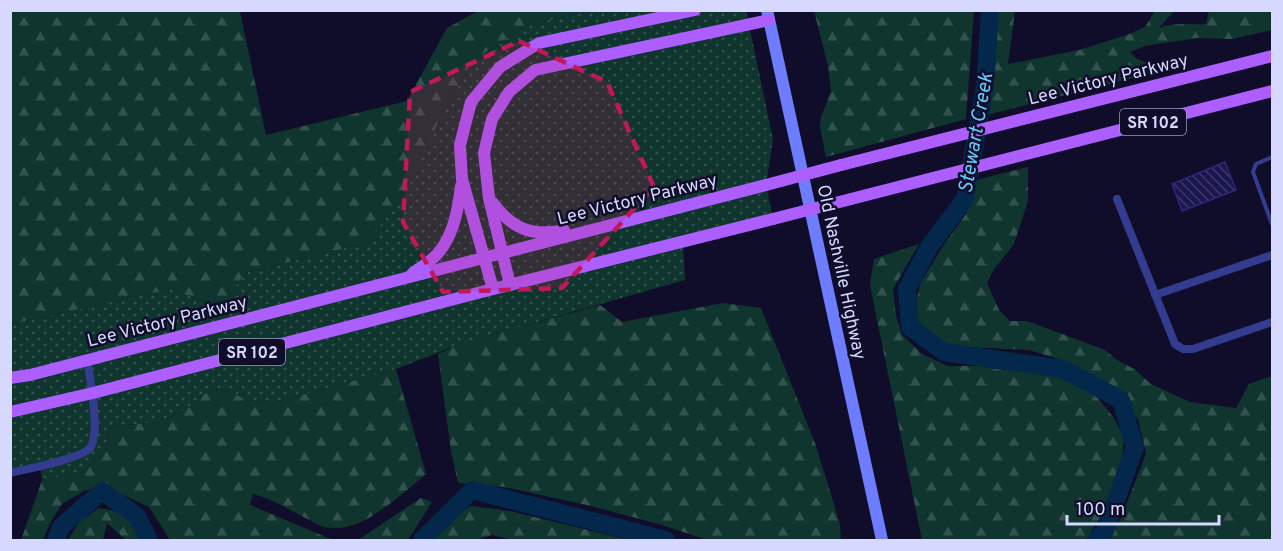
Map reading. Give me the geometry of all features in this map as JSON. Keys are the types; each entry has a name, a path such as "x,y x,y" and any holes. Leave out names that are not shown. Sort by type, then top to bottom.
{"main road":[{"path":"493,289 462,179 460,145 471,102 500,67 539,43 695,10"},
{"path":"510,285 489,198 484,153 492,118 509,92 535,70 768,15"},
{"name":"Old Nashville Highway","path":"768,15 882,540"},
{"name":"Lee Victory Parkway","path":"10,378 30,375 1272,56"},
{"name":"SR 102","path":"10,412 93,393 1272,91"},
{"path":"405,278 432,260 445,243 454,224 462,179"},
{"path":"489,198 506,220 516,226 540,232 559,231 647,208 676,208"}],"street":[{"path":"1117,199 1175,344 1183,349 1193,349 1272,322"},
{"path":"1155,295 1272,255"},
{"path":"10,474 72,458 91,447 94,432 93,393 87,360"}],"lane":[{"path":"1272,157 1256,164 1253,172 1272,224"}],"highlighted area":[{"path":"519,41 607,82 654,187 562,288 443,292 403,222 410,92"}],"green space":[{"path":"10,11 240,11 266,135 407,101 447,28 478,11 590,11 529,24 472,61 437,125 405,195 366,243 245,273 221,308 171,289 11,324"},
{"path":"590,11 746,11 773,139 766,185 773,219 683,241 685,280 463,343 396,369 283,400 250,401 223,389 208,391 191,407 159,422 112,426 105,451 83,472 42,480 40,466 11,473 11,324 171,289 221,308 245,273 366,243 437,125 472,61 529,24"},
{"path":"814,11 974,11 966,119 826,157 820,127 821,117 831,91 828,66"},
{"path":"998,11 1015,11 1008,64 1079,50 1127,35 1145,27 1155,11 1174,11 1159,28 1176,24 1206,24 1209,11 1272,11 1272,30 1232,39 1197,38 1145,46 1130,52 1137,59 1157,66 1156,72 987,115"},
{"path":"1028,167 1028,201 1014,244 994,269 987,283 999,310 1010,321 1027,321 1105,350 1134,369 1151,384 1190,402 1236,408 1249,384 1272,376 1272,540 1107,540 1121,518 1146,454 1138,419 1113,389 1069,362 1029,350 946,346 919,328 914,308 921,282 966,214 976,180"},
{"path":"919,244 893,289 896,316 902,335 922,354 948,366 1037,370 1066,376 1092,391 1114,418 1124,438 1121,470 1104,511 1086,540 922,540 870,285 874,259"},
{"path":"723,303 761,308 815,443 840,524 841,540 707,540 591,506 504,487 458,483 451,451 438,354 462,343 600,305 622,322"},
{"path":"396,369 426,474 390,504 347,527 333,528 319,525 253,494 250,505 333,540 170,540 149,507 104,486 84,491 62,504 43,540 21,540 42,480 83,472 105,451 112,426 159,422 191,407 208,391 223,389 250,401 283,400"},
{"path":"421,498 432,502 408,540 358,540"},
{"path":"471,506 510,511 629,540 513,540 492,535 476,540 430,540 451,517"},
{"path":"99,508 114,511 126,517 143,540 126,540 107,523 103,540 68,540 80,521"}],"building":[{"path":"1225,162 1236,190 1182,211 1172,184"}],"waterway":[{"name":"Stewart Creek","path":"990,10 985,86 965,199 929,247 907,289 910,327 944,352 1063,369 1121,400 1135,447 1105,531 1096,540"},
{"name":"Stewart Creek","path":"422,540 472,490 666,540"},
{"name":"Stewart Creek","path":"56,540 61,527 102,491 137,516 149,540"}]}
